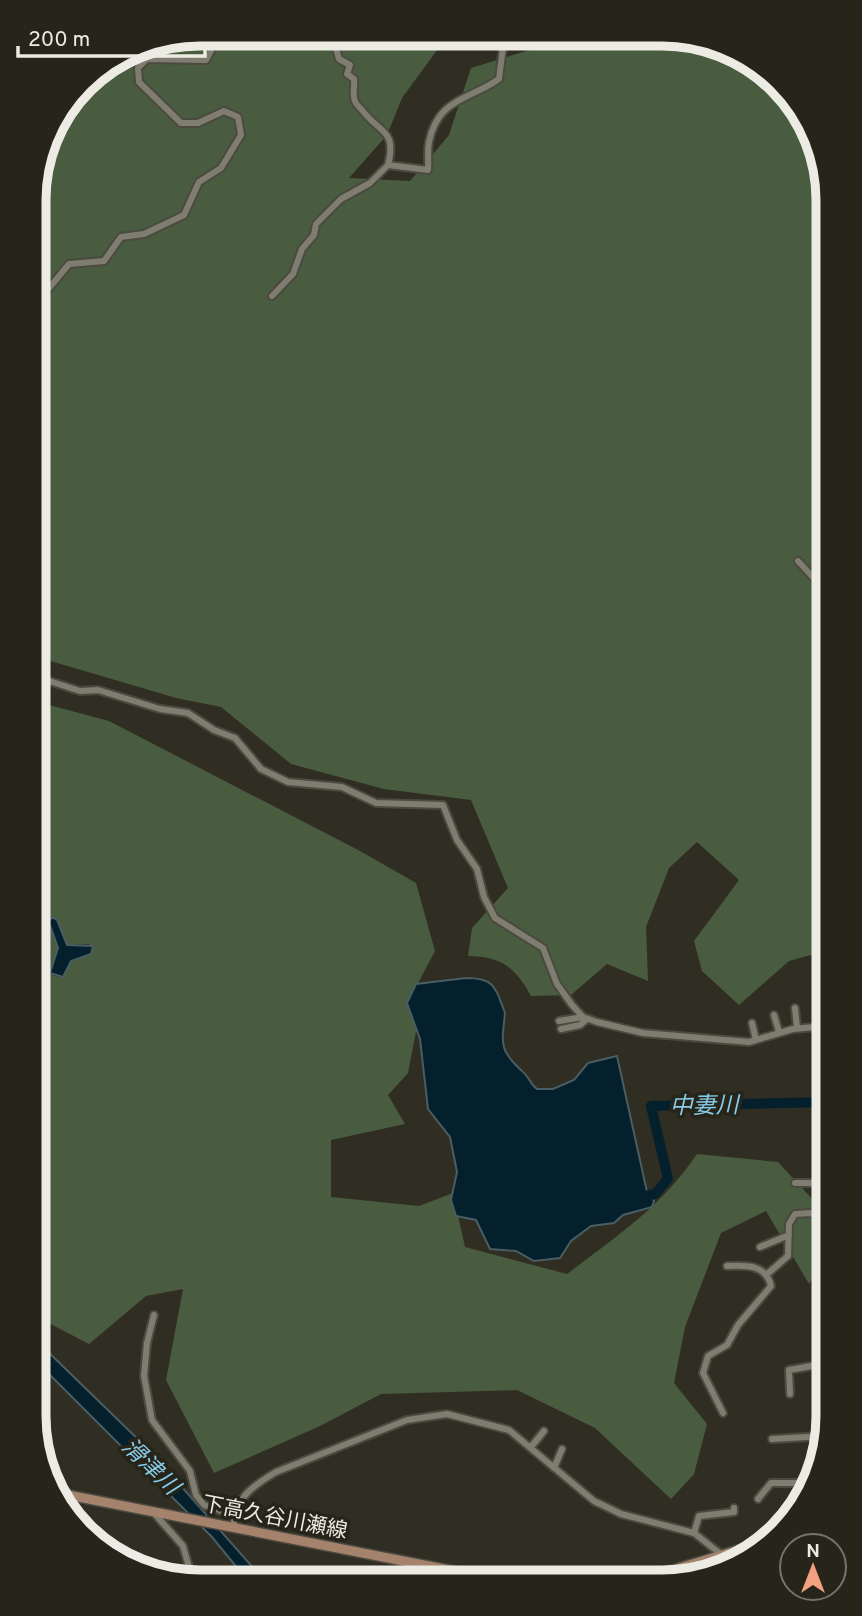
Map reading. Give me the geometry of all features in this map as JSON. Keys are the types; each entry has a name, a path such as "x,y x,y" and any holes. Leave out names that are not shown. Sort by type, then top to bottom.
{"main road":[{"name":"下高久谷川瀬線","path":"67,1495 449,1570"},
{"path":"678,1569 723,1558"}],"street":[{"path":"46,292 69,264 104,261 121,237 144,234 179,219 199,182 221,168 241,135 238,117 224,111 193,124 181,123 139,82 138,68 147,59 206,60 211,51 209,46"},
{"path":"272,296 293,274 302,249 314,235 321,219 341,198 377,178 388,165 392,148 390,138 382,128 368,121 355,103 354,79 347,74 350,65 339,59 335,46"},
{"path":"388,165 428,170 429,141 434,125 455,100 468,97 502,75 502,46"},
{"path":"798,561 816,580"},
{"path":"46,680 80,691 98,690 160,709 188,713 214,730 235,738 261,769 288,782 342,787 376,803 443,805 457,840 477,869 490,912 507,929 543,948 557,984 585,1018"},
{"path":"795,1008 797,1028"},
{"path":"774,1015 779,1032"},
{"path":"561,1029 580,1025 585,1018"},
{"path":"559,1021 585,1018 643,1033 745,1042 797,1028 816,1027"},
{"path":"752,1023 756,1040"},
{"path":"795,1183 816,1183"},
{"path":"766,1275 788,1256 791,1219 800,1213 816,1216"},
{"path":"760,1247 789,1235"},
{"path":"723,1413 703,1370 708,1356 727,1345 738,1325 771,1286 766,1275 748,1265 727,1266"},
{"path":"154,1315 147,1343 144,1376 152,1420 190,1471 196,1495 204,1504 233,1515"},
{"path":"790,1394 789,1370 816,1365"},
{"path":"231,1527 239,1502 259,1482 276,1472 420,1416 447,1414 498,1425 519,1435 554,1468 607,1508 694,1533 726,1556"},
{"path":"531,1447 544,1431"},
{"path":"772,1439 815,1437"},
{"path":"554,1468 562,1449"},
{"path":"758,1499 771,1483 801,1483"},
{"path":"694,1533 699,1516 734,1512 734,1508"},
{"path":"152,1511 183,1546 190,1569"}],"green space":[{"path":"440,46 402,98 387,135 349,178 410,181 449,135 471,68 539,46 692,48 731,61 764,84 791,114 801,131 815,180 816,954 789,961 739,1005 702,971 694,941 739,880 697,842 669,868 646,927 648,981 607,964 571,995 531,996 519,978 506,966 490,958 468,956 472,928 508,888 471,800 384,789 291,764 221,707 176,698 46,660 47,180 61,131 77,106 91,91 114,71 131,61 170,48"},
{"path":"46,704 109,721 360,851 416,883 435,951 409,1000 417,1026 408,1073 388,1095 405,1124 331,1140 331,1197 419,1206 453,1193 465,1247 567,1274 653,1205 669,1190 697,1154 778,1162 816,1203 816,1274 809,1284 766,1211 721,1233 685,1327 674,1383 707,1424 694,1474 671,1499 595,1428 517,1390 381,1394 320,1426 214,1473 166,1380 183,1289 146,1296 89,1344 46,1322","holes":["50,918 55,918 67,945 89,944 92,952 74,958 60,977 52,975 58,948"]}],"water":[{"path":"52,917 57,920 67,945 93,946 91,954 71,961 63,977 50,973 58,948 49,922"},
{"path":"466,978 488,982 496,990 505,1013 503,1046 509,1057 537,1089 553,1089 574,1080 588,1063 617,1056 647,1192 654,1201 652,1207 623,1215 614,1223 591,1226 571,1241 560,1258 534,1261 516,1251 490,1249 476,1220 456,1216 451,1200 457,1172 450,1137 428,1109 420,1039 407,1003 416,984"},
{"name":"滑津川","path":"46,1350 150,1451 255,1570 239,1570 212,1537 46,1371"}],"waterway":[{"name":"中妻川","path":"639,1197 655,1194 668,1179 651,1106 816,1102"}]}
